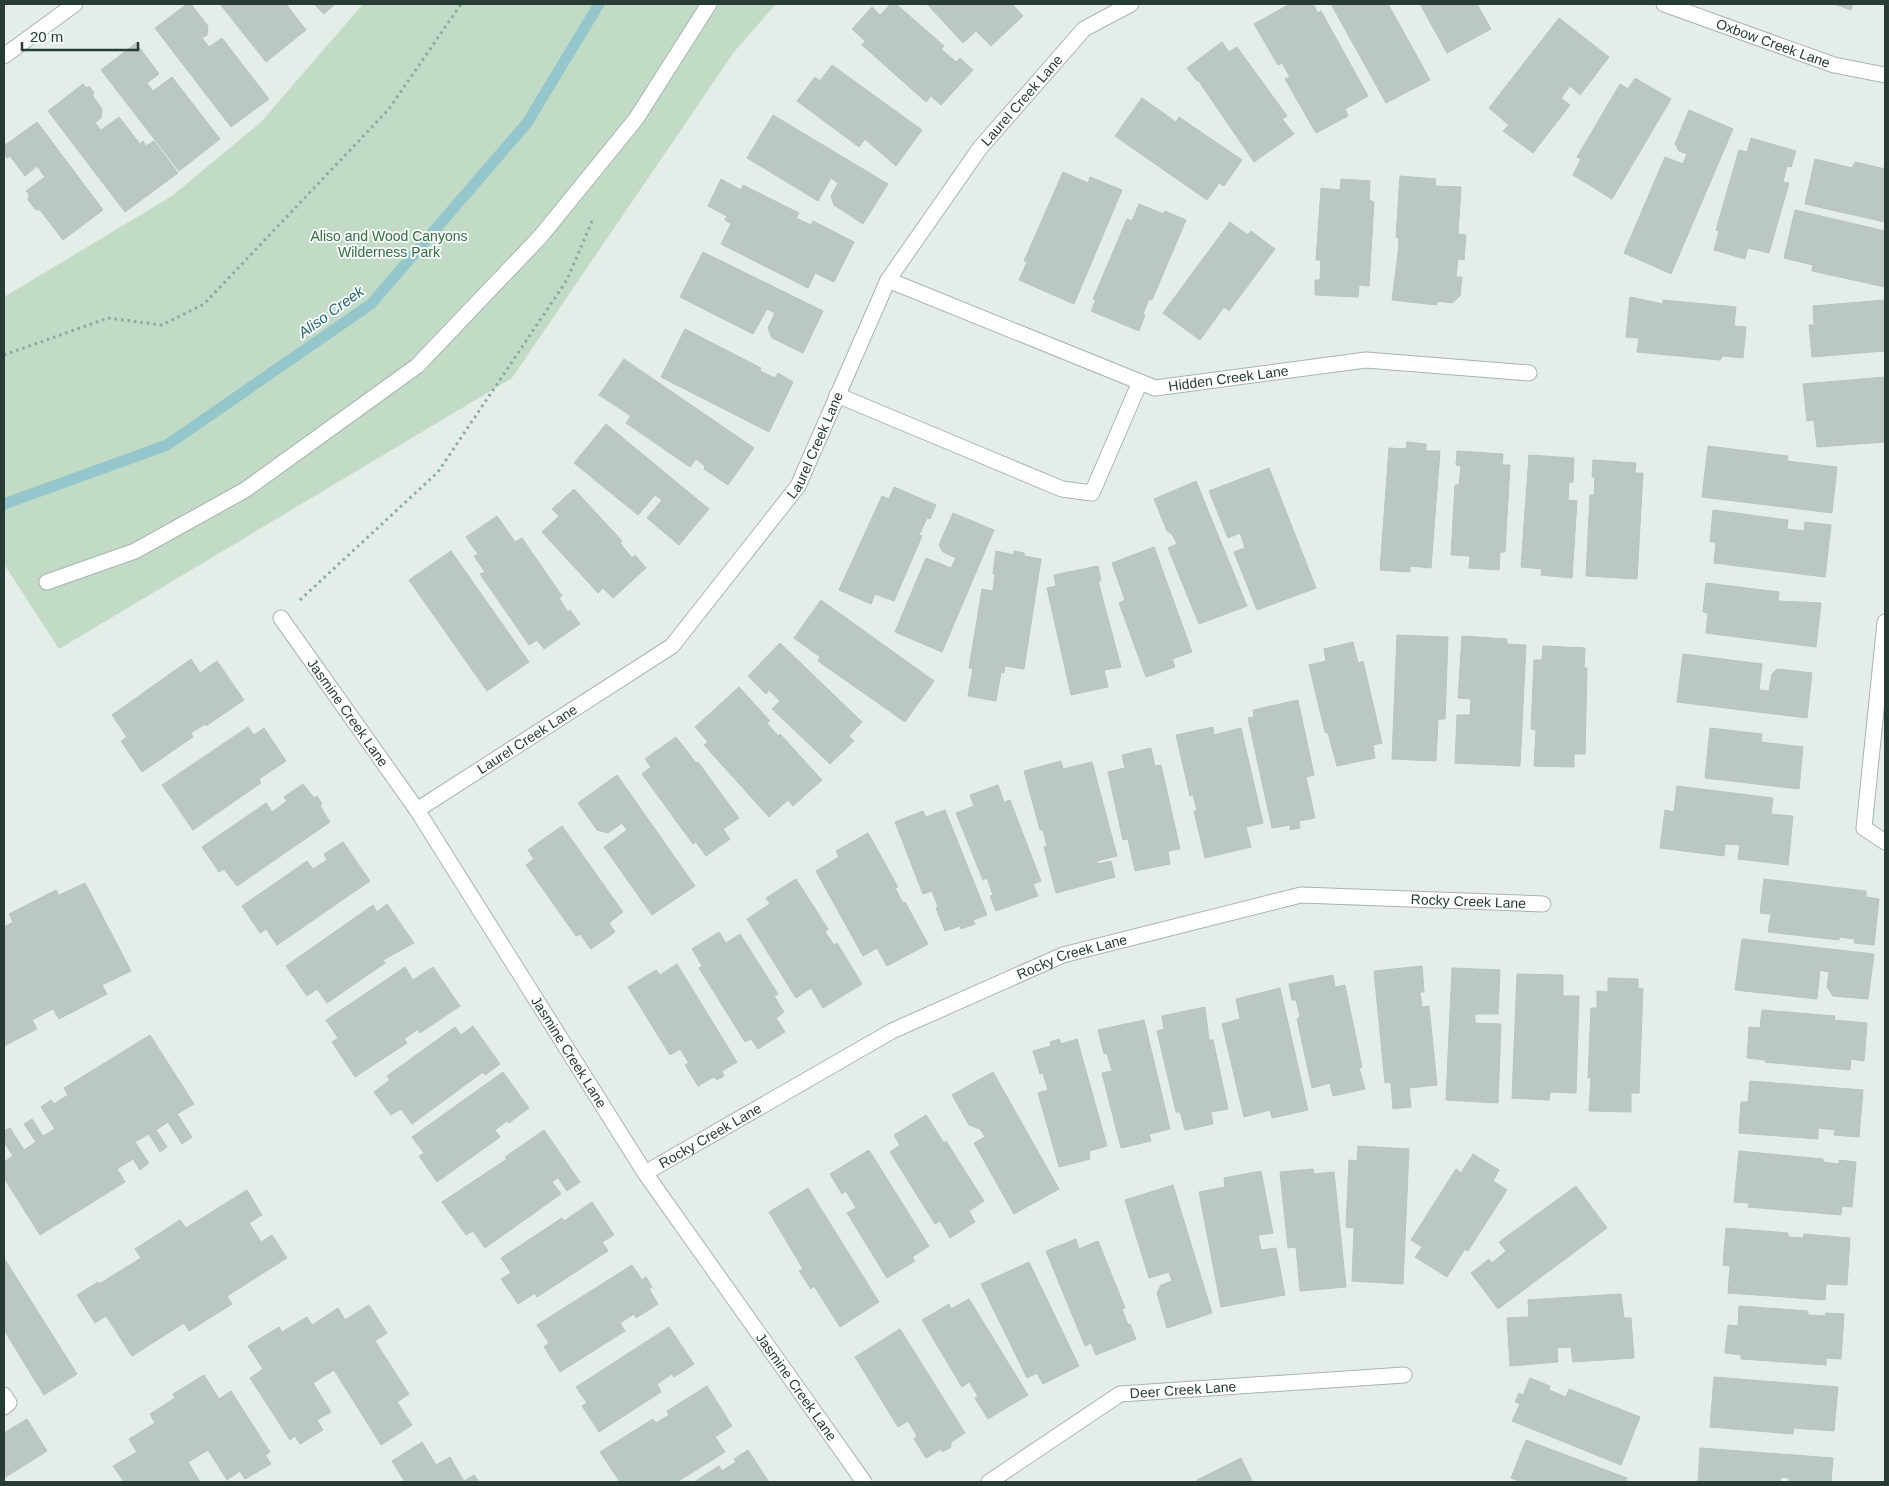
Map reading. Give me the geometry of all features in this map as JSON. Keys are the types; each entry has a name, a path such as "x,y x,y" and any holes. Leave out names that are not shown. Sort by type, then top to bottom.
{"street":[{"path":"4,56 75,4"},
{"path":"47,582 135,551 245,490 417,366 540,236 636,119 709,4"},
{"name":"Laurel Creek Lane","path":"417,810 672,646 798,486 888,280 980,148 1084,29 1131,4"},
{"name":"Oxbow Creek Lane","path":"1664,4 1834,65 1885,75"},
{"name":"Hidden Creek Lane","path":"888,280 1155,388 1366,360 1529,372"},
{"path":"837,395 1062,489 1092,493 1140,382"},
{"name":"Jasmine Creek Lane","path":"282,618 417,810 645,1173 864,1482"},
{"path":"1885,622 1864,828 1885,842"},
{"name":"Rocky Creek Lane","path":"645,1173 892,1031 1063,956 1300,895 1543,904"},
{"name":"Deer Creek Lane","path":"989,1482 1120,1394 1404,1375"},
{"path":"4,1395 9,1403 4,1407"}],"path":[{"path":"4,355 108,318 162,325 204,304 389,109 461,4"},
{"path":"282,618 438,472 567,280 594,217"}],"green space":[{"name":"Aliso and Wood Canyons Wilderness Park","path":"363,4 776,4 734,52 512,378 59,649 4,564 4,297 172,196 261,122"}],"building":[{"path":"187,4 191,4 208,26 207,35 202,38 209,47 222,38 269,99 231,127 155,28"},
{"path":"220,4 286,4 306,30 266,62"},
{"path":"314,4 335,4 324,14"},
{"path":"891,4 896,4 944,46 941,49 956,62 960,58 973,70 941,105 931,96 926,102 862,45 865,41 852,29 872,7 880,15"},
{"path":"927,4 1012,4 1023,16 991,46 976,31 963,43"},
{"path":"1290,4 1313,4 1318,13 1321,11 1368,96 1345,109 1348,116 1316,133 1285,79 1290,77 1282,63 1278,65 1254,24"},
{"path":"1331,4 1388,4 1430,80 1386,103"},
{"path":"1420,4 1477,4 1491,29 1447,53"},
{"path":"1834,4 1853,4 1851,10"},
{"path":"1559,18 1609,57 1580,95 1570,86 1561,98 1570,105 1533,153 1503,131 1509,125 1489,108"},
{"path":"1222,42 1229,52 1237,47 1287,116 1282,119 1294,134 1254,162 1198,80 1187,68"},
{"path":"136,43 159,74 147,83 153,91 172,77 220,139 179,171 101,70"},
{"path":"832,65 922,130 896,166 865,139 859,147 797,101 815,77 820,81"},
{"path":"1635,78 1671,99 1612,199 1573,175 1581,159 1577,157 1620,84 1628,89"},
{"path":"83,84 86,88 89,86 94,93 92,95 102,109 101,118 95,123 101,130 119,117 140,144 143,141 146,146 154,141 178,173 125,212 48,111"},
{"path":"1142,98 1176,122 1179,117 1242,160 1224,186 1219,183 1207,200 1115,136"},
{"path":"1689,110 1733,129 1671,274 1624,253 1665,157 1683,164 1687,154 1679,151 1675,144"},
{"path":"773,115 888,184 863,224 834,205 831,196 838,183 831,178 818,201 747,158"},
{"path":"37,122 103,210 63,240 40,210 36,210 28,200 29,194 26,191 45,177 37,166 25,176 10,156 7,158 4,154 6,150 4,146"},
{"path":"1751,138 1796,151 1791,167 1787,166 1783,182 1789,183 1769,253 1748,248 1745,259 1714,250 1719,231 1716,230 1739,150 1747,152"},
{"path":"1815,159 1852,168 1855,162 1885,169 1885,222 1805,204"},
{"path":"1063,172 1088,183 1090,177 1122,190 1074,304 1019,280 1027,262 1024,261"},
{"path":"1400,176 1436,179 1435,186 1461,187 1458,234 1466,235 1464,260 1458,259 1456,277 1462,277 1460,296 1452,303 1437,301 1437,305 1392,300 1398,254 1399,238 1396,237"},
{"path":"721,179 741,190 743,185 799,213 796,218 811,225 813,221 854,242 834,282 815,273 808,288 721,244 731,224 725,220 727,216 708,206"},
{"path":"1341,179 1370,181 1369,200 1374,202 1369,286 1359,285 1358,297 1315,295 1315,280 1320,280 1321,260 1316,260 1321,188 1340,190"},
{"path":"1139,204 1164,214 1165,211 1186,220 1152,300 1149,299 1139,331 1091,311 1096,300 1093,299 1127,219 1132,221"},
{"path":"1795,210 1885,231 1885,287 1812,271 1813,265 1784,258"},
{"path":"1230,222 1248,235 1251,231 1275,249 1229,311 1224,307 1200,340 1163,313"},
{"path":"703,252 823,311 803,353 772,338 768,328 775,313 767,309 753,334 680,297"},
{"path":"1630,297 1663,304 1663,300 1736,307 1734,326 1746,327 1743,358 1723,356 1720,360 1637,352 1639,338 1626,337"},
{"path":"1885,300 1884,351 1812,357 1809,325 1814,325 1813,306"},
{"path":"685,329 761,368 760,371 775,378 778,373 793,382 769,432 661,377"},
{"path":"624,359 754,448 728,485 704,469 705,466 696,459 690,467 626,423 631,416 599,395"},
{"path":"1885,377 1885,442 1817,447 1814,420 1807,421 1803,384"},
{"path":"606,424 709,509 679,545 647,518 662,500 655,495 638,515 574,463"},
{"path":"1407,442 1426,444 1426,451 1440,451 1431,568 1410,566 1410,572 1380,570 1389,448 1406,449"},
{"path":"1708,446 1788,456 1787,461 1837,467 1832,513 1702,497"},
{"path":"1457,451 1503,454 1502,465 1510,465 1505,552 1500,552 1499,570 1469,568 1470,556 1451,555 1455,485 1459,485 1461,466 1456,465"},
{"path":"1529,455 1574,458 1573,482 1569,482 1568,500 1577,501 1572,578 1541,575 1542,569 1521,567"},
{"path":"1593,460 1636,463 1635,473 1643,473 1637,579 1586,576 1590,495 1594,495 1595,477 1592,477"},
{"path":"1269,468 1316,588 1257,610 1234,552 1245,548 1240,533 1228,538 1209,491"},
{"path":"1196,481 1247,606 1199,624 1168,548 1177,544 1172,534 1167,531 1154,499"},
{"path":"894,487 936,505 930,519 927,518 919,535 922,536 894,601 875,594 871,604 839,590 882,496 889,499"},
{"path":"574,489 622,541 620,543 632,558 635,555 646,568 613,598 603,588 598,593 542,532 559,516 552,509"},
{"path":"1713,510 1788,520 1787,529 1804,531 1805,522 1831,525 1825,577 1714,563 1716,542 1710,542"},
{"path":"953,513 994,530 942,652 895,632 926,558 951,568 956,558 943,552 939,545"},
{"path":"497,516 515,542 522,538 562,596 559,598 568,612 570,610 580,624 544,649 537,640 529,645 480,574 485,572 474,556 478,554 466,537"},
{"path":"1154,547 1192,652 1172,659 1175,667 1146,677 1119,603 1125,600 1112,563"},
{"path":"451,551 529,662 487,691 409,580"},
{"path":"996,551 1014,555 1014,551 1024,553 1024,556 1041,559 1024,669 1005,666 1004,673 1001,672 996,701 968,696 973,669 969,668 982,589 993,591"},
{"path":"1098,566 1101,581 1098,581 1121,667 1104,670 1108,687 1071,695 1047,588 1056,586 1054,575"},
{"path":"1706,583 1779,592 1778,601 1821,603 1816,647 1706,633 1708,613 1703,612"},
{"path":"821,600 934,681 905,722 818,661 820,657 794,638"},
{"path":"1397,635 1448,637 1445,719 1438,719 1436,761 1392,759"},
{"path":"1462,636 1507,639 1507,644 1526,645 1520,766 1455,763 1457,715 1470,715 1471,699 1458,698"},
{"path":"1353,642 1358,663 1363,661 1382,743 1373,745 1375,758 1337,766 1328,733 1325,732 1309,665 1326,661 1324,649"},
{"path":"780,643 862,722 849,736 854,741 830,764 772,709 780,701 769,690 766,694 748,676"},
{"path":"1543,646 1585,648 1584,668 1587,668 1585,754 1574,754 1574,767 1534,766 1536,730 1531,729 1534,660 1542,660"},
{"path":"1683,654 1762,664 1759,690 1769,691 1772,674 1777,669 1812,673 1807,718 1677,702"},
{"path":"191,659 200,673 217,661 244,700 206,726 205,724 191,733 193,737 142,772 121,741 127,737 112,715"},
{"path":"739,687 770,721 767,723 778,736 780,734 822,780 793,806 788,800 769,817 704,745 708,742 695,727"},
{"path":"1298,700 1314,775 1306,777 1315,818 1299,821 1300,828 1290,830 1290,825 1272,828 1248,718 1254,717 1253,710"},
{"path":"248,727 254,735 264,728 286,761 259,779 261,783 193,830 162,785"},
{"path":"1213,727 1214,735 1241,728 1263,823 1246,827 1251,847 1205,858 1194,811 1197,811 1193,795 1190,796 1176,735"},
{"path":"1710,728 1762,734 1761,742 1803,747 1799,789 1705,778"},
{"path":"676,737 696,763 698,762 739,818 723,829 730,839 706,856 696,842 693,844 642,774 651,767 645,759"},
{"path":"1151,748 1155,766 1161,765 1180,849 1168,851 1170,864 1135,871 1128,839 1123,840 1108,772 1125,768 1122,755"},
{"path":"1061,761 1063,769 1092,762 1117,856 1097,861 1097,864 1111,861 1115,877 1056,893 1044,847 1047,846 1043,830 1040,830 1024,771"},
{"path":"617,775 695,886 652,915 604,847 627,830 622,823 608,833 597,830 578,803"},
{"path":"303,784 314,798 317,796 322,804 320,806 330,822 237,886 224,869 219,872 202,847 266,803 272,812 287,801 284,797"},
{"path":"998,785 1004,802 1010,800 1041,881 1033,884 1038,896 996,911 990,896 993,895 987,878 983,880 956,813 974,806 970,795"},
{"path":"1677,786 1773,798 1771,814 1793,816 1788,865 1738,859 1740,845 1725,844 1724,856 1660,848 1665,810 1674,812"},
{"path":"945,810 987,915 973,920 975,924 961,929 960,926 945,931 932,891 923,894 895,822 923,811 926,817"},
{"path":"562,826 623,912 609,923 615,932 591,949 580,934 576,936 526,865 534,859 528,850"},
{"path":"868,833 898,887 895,888 903,903 905,902 928,944 887,966 877,948 863,956 816,871 839,857 836,851"},
{"path":"343,842 370,881 277,945 266,929 260,933 242,906 307,861 313,869 327,860 324,854"},
{"path":"796,879 828,929 825,932 834,945 837,943 862,984 823,1008 811,988 796,998 747,919 770,904 766,898"},
{"path":"1764,879 1866,891 1866,897 1879,899 1874,945 1854,943 1855,939 1839,937 1839,940 1768,932 1771,914 1760,913"},
{"path":"85,883 131,971 102,985 107,994 59,1019 53,1009 32,1020 37,1029 4,1046 4,927 13,922 9,914 56,890 59,895"},
{"path":"387,904 414,943 383,960 385,963 327,1003 317,989 307,996 286,966 373,905 377,912"},
{"path":"719,932 726,943 740,934 778,994 774,996 784,1012 776,1018 785,1032 758,1049 751,1039 745,1042 699,968 702,966 692,949"},
{"path":"1742,939 1874,954 1868,999 1833,996 1827,987 1829,972 1820,970 1817,999 1735,990"},
{"path":"677,964 737,1062 722,1071 724,1076 717,1080 714,1077 698,1086 685,1065 689,1063 680,1049 670,1055 628,987 656,970 660,975"},
{"path":"1422,966 1424,992 1420,992 1422,1007 1429,1006 1437,1085 1409,1088 1411,1107 1393,1109 1391,1082 1385,1083 1374,971"},
{"path":"405,967 413,980 433,967 460,1006 420,1033 418,1029 404,1039 407,1043 355,1077 332,1042 338,1038 326,1020"},
{"path":"1452,968 1500,970 1498,1014 1475,1014 1475,1023 1501,1024 1498,1103 1446,1100"},
{"path":"1517,974 1563,975 1563,996 1579,996 1576,1093 1550,1092 1549,1100 1512,1098"},
{"path":"1333,975 1335,987 1345,985 1362,1067 1359,1068 1365,1089 1333,1096 1330,1083 1312,1088 1297,1019 1300,1016 1296,1000 1292,1000 1289,984"},
{"path":"1608,978 1638,979 1638,988 1643,989 1639,1093 1631,1093 1631,1112 1589,1111 1591,1078 1588,1078 1591,1008 1597,1008 1597,991 1608,992"},
{"path":"1280,988 1308,1110 1272,1118 1270,1110 1244,1117 1222,1024 1240,1019 1236,999"},
{"path":"1205,1007 1209,1040 1213,1040 1228,1109 1211,1112 1213,1124 1185,1130 1180,1112 1176,1112 1157,1031 1164,1029 1162,1016"},
{"path":"1762,1010 1835,1016 1834,1020 1867,1023 1864,1061 1851,1059 1850,1070 1765,1062 1765,1060 1747,1058 1749,1027 1760,1028"},
{"path":"1144,1020 1170,1129 1149,1134 1151,1141 1121,1148 1102,1073 1112,1071 1107,1053 1104,1054 1098,1030"},
{"path":"473,1026 500,1064 485,1075 483,1072 412,1124 401,1109 391,1115 374,1092 390,1080 387,1076 455,1027 461,1035"},
{"path":"150,1035 194,1104 177,1114 192,1137 182,1144 168,1122 156,1130 167,1147 160,1152 149,1134 135,1142 149,1163 140,1170 133,1159 117,1169 125,1182 40,1235 4,1178 4,1162 13,1156 4,1142 4,1131 10,1128 24,1150 36,1142 24,1124 32,1119 43,1136 55,1129 41,1107 51,1100 54,1104 68,1095 64,1088"},
{"path":"1059,1039 1061,1044 1077,1039 1107,1146 1089,1151 1090,1159 1059,1167 1038,1093 1048,1090 1043,1073 1040,1074 1033,1051 1051,1046 1050,1042"},
{"path":"503,1072 529,1108 509,1123 507,1121 495,1130 500,1137 437,1182 419,1156 424,1153 412,1137"},
{"path":"993,1072 1059,1189 1014,1214 974,1143 985,1137 980,1129 969,1125 952,1095"},
{"path":"1750,1081 1863,1090 1859,1137 1834,1135 1835,1130 1818,1128 1818,1139 1739,1133 1741,1102 1748,1102"},
{"path":"926,1115 944,1143 946,1141 984,1201 969,1211 975,1222 950,1238 940,1221 935,1224 890,1152 900,1145 894,1135"},
{"path":"544,1130 580,1182 567,1191 558,1178 552,1182 561,1194 485,1248 473,1231 466,1235 442,1202 507,1159 505,1157"},
{"path":"1358,1146 1409,1149 1403,1284 1352,1281 1354,1228 1346,1227 1349,1160 1357,1161"},
{"path":"869,1150 929,1246 912,1257 915,1261 887,1278 847,1213 856,1208 846,1191 842,1194 830,1174"},
{"path":"1739,1151 1823,1159 1823,1162 1839,1164 1839,1160 1856,1162 1852,1207 1842,1206 1841,1215 1748,1207 1749,1203 1734,1202"},
{"path":"1473,1154 1499,1170 1493,1181 1507,1190 1468,1251 1465,1249 1447,1277 1415,1257 1422,1247 1411,1240 1456,1169 1461,1173"},
{"path":"1313,1169 1314,1174 1334,1172 1346,1287 1300,1291 1296,1247 1288,1248 1280,1172"},
{"path":"1261,1171 1273,1233 1258,1235 1261,1250 1276,1248 1285,1295 1221,1307 1199,1192 1225,1187 1224,1178"},
{"path":"1173,1185 1212,1313 1167,1328 1157,1293 1161,1285 1172,1281 1169,1272 1149,1278 1125,1200"},
{"path":"1576,1186 1607,1228 1498,1309 1471,1273 1489,1259 1492,1263 1506,1251 1499,1242"},
{"path":"808,1188 879,1302 840,1327 814,1286 811,1289 799,1271 803,1269 769,1212"},
{"path":"247,1190 262,1215 249,1223 261,1242 272,1235 287,1258 227,1296 232,1304 189,1331 184,1323 132,1356 106,1316 95,1323 77,1295 141,1258 135,1249 180,1220 186,1228"},
{"path":"592,1202 614,1235 602,1242 608,1251 537,1297 535,1293 518,1304 501,1279 511,1273 501,1258 562,1218 564,1221"},
{"path":"1726,1228 1788,1233 1788,1237 1803,1238 1804,1234 1850,1238 1847,1285 1826,1284 1825,1300 1728,1293 1730,1266 1723,1265"},
{"path":"1076,1239 1079,1249 1098,1241 1125,1308 1122,1309 1128,1325 1130,1324 1136,1339 1096,1355 1091,1343 1085,1346 1046,1251"},
{"path":"4,1258 77,1374 44,1395 4,1330"},
{"path":"1029,1262 1079,1366 1043,1384 1037,1373 1027,1378 981,1284"},
{"path":"632,1265 642,1280 646,1277 652,1287 649,1289 658,1304 636,1318 634,1314 620,1323 625,1331 560,1372 544,1347 549,1343 537,1325"},
{"path":"1621,1294 1624,1318 1631,1318 1634,1358 1573,1362 1571,1347 1557,1348 1558,1362 1510,1366 1507,1318 1529,1317 1528,1300"},
{"path":"969,1299 1028,1395 988,1419 975,1398 978,1396 969,1382 962,1387 922,1320 949,1304 951,1309"},
{"path":"369,1305 387,1333 375,1341 409,1394 397,1402 412,1425 381,1445 334,1370 313,1383 331,1412 317,1420 323,1430 300,1444 295,1436 290,1440 250,1378 263,1369 248,1346 279,1327 282,1332 307,1317 312,1325 338,1308 345,1320"},
{"path":"1739,1306 1808,1311 1808,1315 1844,1314 1841,1359 1826,1358 1826,1365 1741,1359 1741,1355 1725,1353 1728,1325 1738,1326"},
{"path":"669,1327 694,1364 674,1377 672,1374 657,1384 661,1392 599,1432 582,1406 587,1403 576,1387"},
{"path":"900,1329 965,1433 951,1442 951,1447 942,1452 941,1449 926,1458 914,1439 917,1436 908,1421 898,1427 855,1357"},
{"path":"204,1375 219,1399 231,1391 270,1452 265,1455 271,1464 245,1479 240,1471 227,1480 208,1450 188,1462 200,1482 124,1482 113,1466 137,1452 129,1439 155,1423 150,1414 175,1398 173,1394"},
{"path":"1714,1377 1838,1387 1834,1431 1794,1428 1793,1434 1710,1427"},
{"path":"1530,1378 1550,1386 1549,1390 1566,1397 1569,1389 1640,1417 1621,1465 1512,1421 1520,1404 1515,1402 1519,1393 1523,1395"},
{"path":"707,1386 732,1426 715,1437 725,1452 677,1482 620,1482 600,1452 653,1419 656,1423 669,1415 667,1411"},
{"path":"27,1419 47,1451 4,1478 4,1433"},
{"path":"1526,1440 1627,1478 1626,1482 1522,1482 1511,1478"},
{"path":"422,1442 436,1465 450,1457 464,1481 474,1475 479,1482 405,1482 392,1461"},
{"path":"1700,1448 1833,1458 1831,1482 1789,1482 1789,1478 1781,1477 1780,1482 1698,1482"},
{"path":"748,1450 769,1482 694,1482 719,1466 722,1471 736,1462 734,1459"},
{"path":"1241,1458 1252,1481 1198,1482 1197,1480"}],"waterway":[{"name":"Aliso Creek","path":"4,504 167,445 371,304 527,123 599,4"}]}
